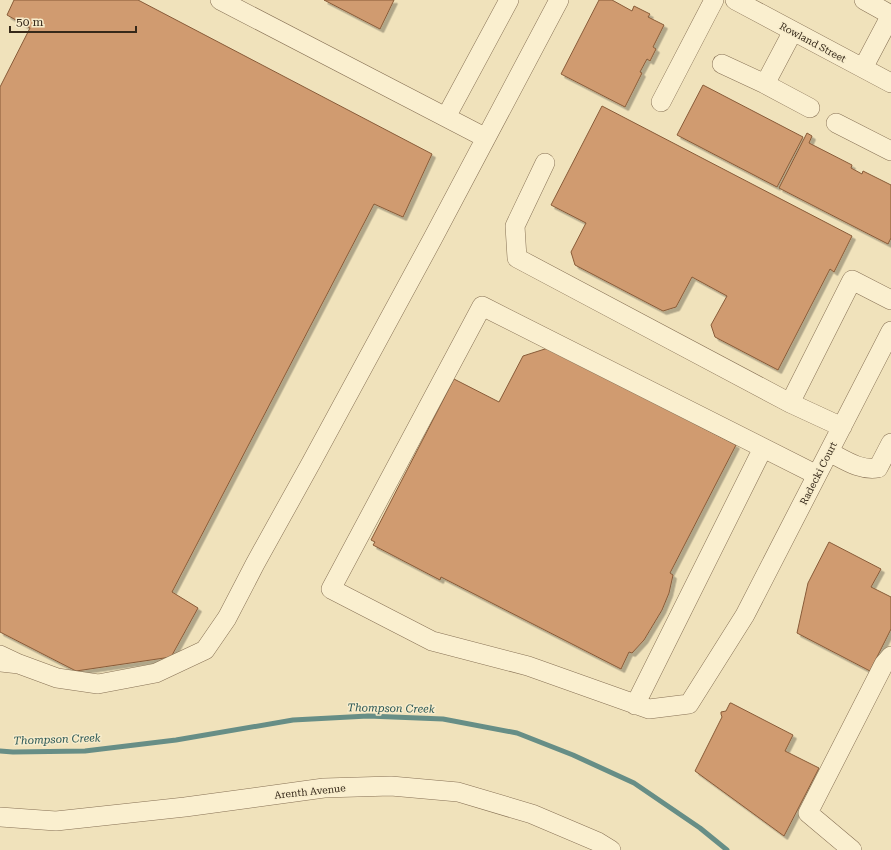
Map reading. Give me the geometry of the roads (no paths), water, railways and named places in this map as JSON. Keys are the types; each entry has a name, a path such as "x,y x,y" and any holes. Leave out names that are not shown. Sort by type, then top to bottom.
{"street":[{"path":"220,0 486,138"},
{"path":"446,118 509,0"},
{"path":"0,655 19,664 57,678 98,684 156,673 205,650 227,618 254,564 415,272 559,0"},
{"path":"662,102 714,0"},
{"name":"Rowland Street","path":"735,0 891,83"},
{"path":"863,68 891,15 864,0"},
{"path":"765,84 793,31"},
{"path":"722,64 765,84 810,108"},
{"path":"836,123 890,147"},
{"path":"545,163 515,226 517,258 790,402 842,427"},
{"path":"790,402 852,280 891,300"},
{"path":"764,448 635,705 528,666 432,641 331,588 482,306 764,448 817,475"},
{"name":"Radecki Court","path":"635,705 649,709 689,704 745,615 891,331"},
{"path":"829,452 861,468 878,468 891,443"},
{"path":"852,850 808,813 888,660"},
{"path":"0,662 19,664"},
{"name":"Arenth Avenue","path":"0,817 56,820 185,807 324,788 391,786 458,792 532,814 598,842 611,850"}],"waterway":[{"name":"Thompson Creek","path":"0,751 85,751 176,740 293,720 368,716 443,719 517,733 573,755 634,783 700,828 727,850"}]}
